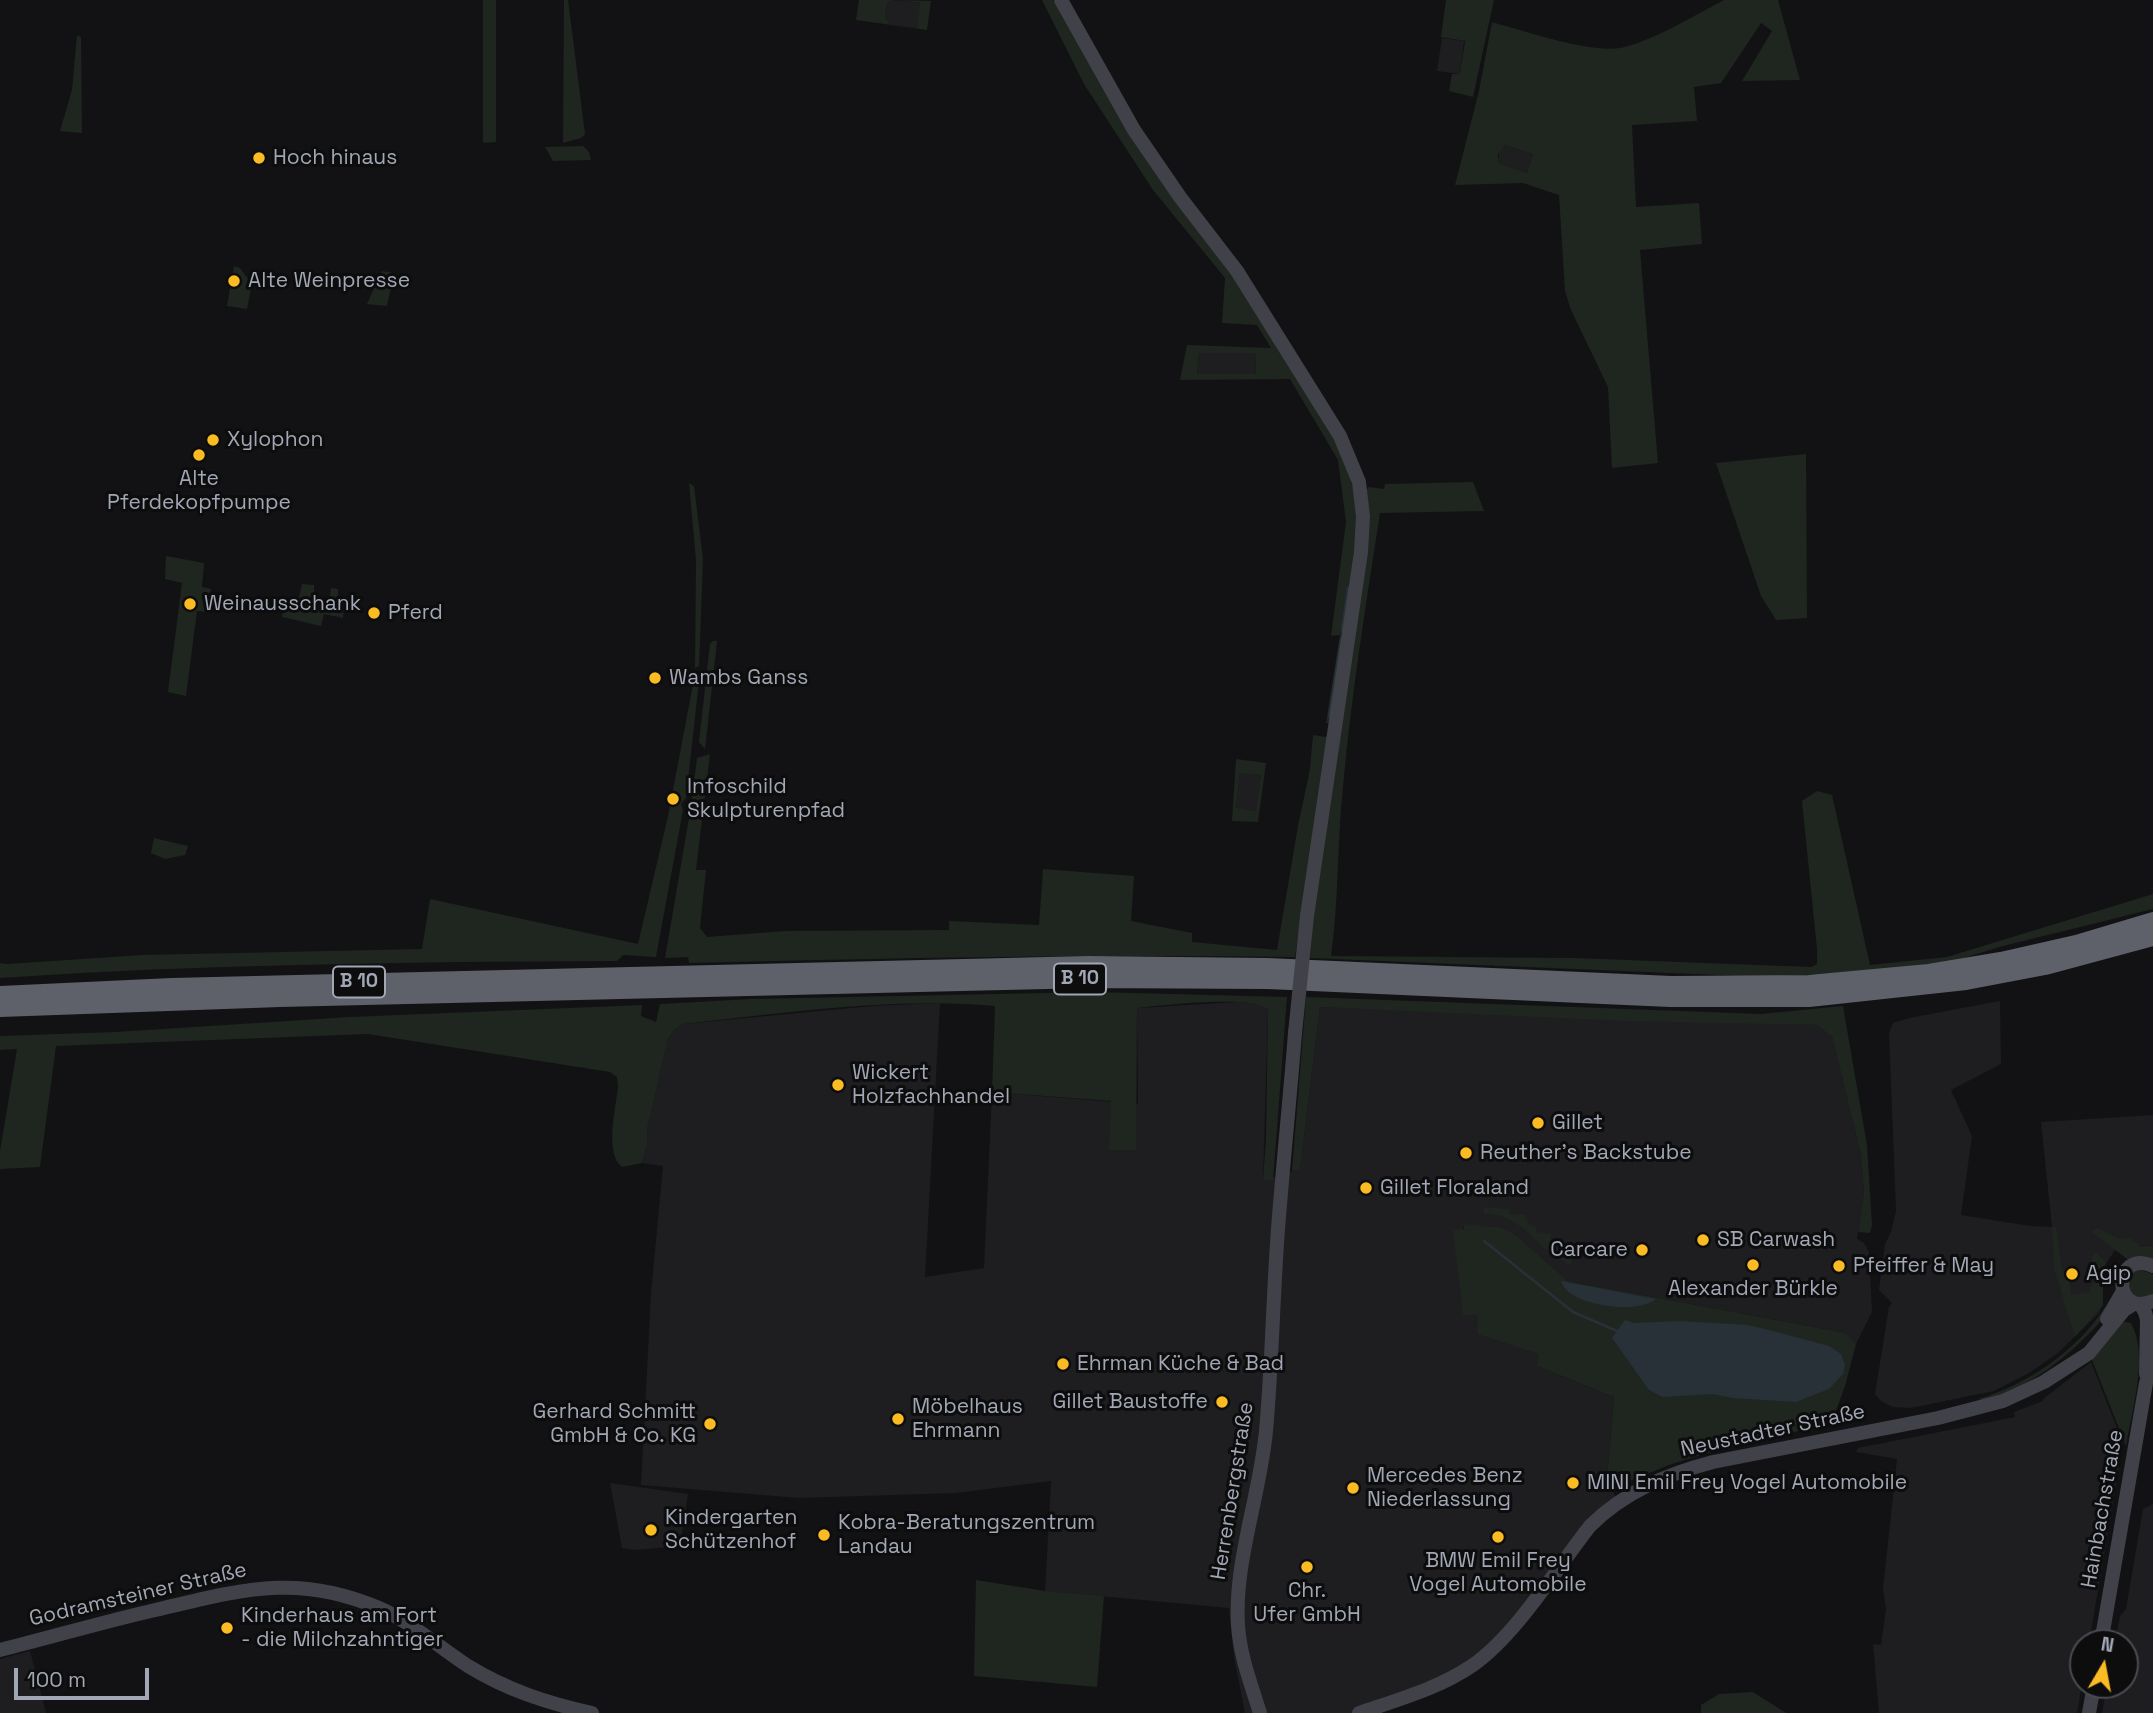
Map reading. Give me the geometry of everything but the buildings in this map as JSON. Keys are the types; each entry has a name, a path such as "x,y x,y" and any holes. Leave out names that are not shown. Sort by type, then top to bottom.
{"highway":[{"name":"B 10","path":"0,995 162,987 1077,965 1280,968 1671,985 1809,984 1905,976 2001,961 2076,944 2153,922"},
{"name":"B 10","path":"0,1008 280,998 1077,979 1268,980 1635,997 1784,999 1872,993 1966,981 2045,966 2153,937"}],"main road":[{"name":"Herrenbergstraße","path":"1061,0 1134,130 1180,197 1237,271 1340,436 1359,482 1363,516 1362,552 1307,916 1278,1231 1263,1461 1238,1599 1242,1653 1260,1713"},
{"name":"Neustadter Straße","path":"2065,1368 2105,1321 2123,1291 2122,1277 2129,1267 2140,1263 2152,1265"},
{"path":"2123,1291 2143,1303"},
{"name":"Neustadter Straße","path":"1359,1713 1453,1677 1482,1658 1505,1635 1590,1526 1634,1492 1676,1473 1713,1462 1980,1408 2026,1391 2090,1353 2124,1310 2143,1303"},
{"name":"Hainbachstraße","path":"2103,1629 2146,1383 2147,1320 2143,1303"},
{"name":"Hainbachstraße","path":"2146,1383 2153,1363"},
{"name":"Godramsteiner Straße","path":"0,1650 223,1594 264,1587 308,1588 338,1594 380,1609 469,1666 510,1688 547,1703 592,1713"}],"shaded area":[{"path":"483,0 496,0 496,142 483,143"},
{"path":"564,0 568,0 585,134 581,138 563,143"},
{"path":"859,0 892,0 887,3 885,16 890,24 917,28 920,3 898,0 931,1 927,30 856,20"},
{"path":"892,0 921,3 918,28 890,24 885,16 887,3"},
{"path":"1042,0 1053,0 1103,87 1249,297 1339,445 1354,490 1358,532 1331,723 1326,723 1340,635 1331,636 1346,522 1338,460 1290,379 1180,380 1187,345 1271,348 1257,325 1222,323 1225,278 1153,190 1084,84","holes":["1199,353 1255,353 1256,374 1197,374"]},
{"path":"1446,0 1494,0 1473,97 1449,91 1452,74 1460,74 1465,41 1441,37"},
{"path":"1724,0 1778,0 1800,80 1742,81 1772,31 1761,23 1721,83 1694,87 1697,121 1632,125 1636,207 1699,203 1702,244 1640,250 1658,463 1612,468 1608,387 1571,310 1565,291 1559,195 1523,183 1455,185 1479,91 1492,22 1575,44 1607,49 1620,48 1659,34","holes":["1505,145 1533,154 1527,173 1499,164 1498,154"]},
{"path":"77,35 81,37 82,133 60,131 72,90"},
{"path":"1442,38 1464,41 1460,74 1437,71"},
{"path":"1505,145 1533,154 1527,173 1499,165 1499,151"},
{"path":"583,146 589,152 591,160 553,161 545,147"},
{"path":"234,266 240,268 252,284 247,309 227,306"},
{"path":"382,271 394,273 387,306 367,304"},
{"path":"1199,353 1255,353 1256,375 1197,374"},
{"path":"1806,454 1807,618 1776,620 1761,596 1716,463"},
{"path":"1473,482 1484,511 1380,513 1346,753 1331,956 1574,958 1811,967 1817,964 1817,949 1802,801 1817,791 1832,795 1870,965 1947,957 2153,894 2153,909 1999,947 1948,963 1836,973 1767,977 1310,958 1366,491 1369,487 1384,489 1385,484"},
{"path":"689,483 694,486 703,559 699,666 695,668 696,560"},
{"path":"166,556 204,563 202,587 211,589 207,612 197,611 186,696 168,692 182,583 165,579"},
{"path":"302,584 314,585 314,599 329,601 331,588 338,589 338,602 344,603 343,618 324,614 321,626 282,617 284,601 298,603"},
{"path":"717,641 705,749 699,742 710,644"},
{"path":"694,679 699,681 686,798 681,804 683,810 656,957 623,955 617,961 231,967 0,978 0,963 143,955 422,949 430,899 638,944 668,816"},
{"path":"1313,735 1327,737 1295,957 992,957 689,963 688,957 665,958 697,758 710,754 696,870 706,870 700,928 707,937 786,931 949,930 949,921 1039,925 1043,869 1134,876 1131,921 1192,933 1192,942 1277,950 1310,769"},
{"path":"1236,759 1266,763 1258,822 1232,821","holes":["1240,773 1261,775 1256,811 1236,808"]},
{"path":"1240,772 1261,775 1257,811 1236,809"},
{"path":"154,838 188,846 185,855 165,859 151,853"},
{"path":"1095,992 1287,997 1273,1181 1263,1180 1268,1009 1258,1005 1225,1002 1137,1008 1136,1150 1109,1150 1111,1101 992,1092 995,1006 917,1003 839,1007 683,1024 674,1030 668,1039 642,1163 622,1167 617,1160 612,1141 618,1086 617,1077 610,1072 368,1034 56,1046 40,1167 0,1169 0,1151 17,1049 0,1050 0,1036 642,1005 641,1016 656,1022 660,1004 751,999"},
{"path":"1306,997 1761,1014 1843,1006 1867,1145 1872,1225 1870,1233 1858,1232 1864,1193 1861,1155 1832,1037 1817,1025 1626,1021 1320,1007 1300,1170 1292,1171"},
{"path":"2000,1001 2001,1064 1951,1090 1972,1136 1961,1215 2052,1227 2041,1122 2153,1115 2153,1246 2119,1244 2103,1268 2103,1305 2098,1314 2058,1353 2029,1373 1994,1391 1911,1408 1893,1407 1881,1401 1875,1394 1889,1307 1892,1303 1879,1290 1885,1244 1896,1211 1889,1033 1893,1023 1909,1018"},
{"path":"1238,1002 1261,1004 1268,1009 1263,1180 1300,1169 1320,1007 1817,1025 1832,1037 1861,1155 1864,1193 1857,1239 1864,1243 1869,1252 1872,1312 1856,1344 1846,1333 1568,1281 1517,1236 1463,1225 1463,1315 1477,1315 1479,1333 1540,1354 1537,1366 1614,1397 1607,1477 1620,1507 1594,1531 1492,1653 1380,1713 1245,1713 1234,1657 1229,1608 1045,1591 1051,1481 956,1493 799,1498 641,1485 651,1293 663,1166 642,1163 668,1039 674,1030 683,1024 872,1006 940,1003 925,1277 984,1268 992,1092 1138,1104 1137,1008"},
{"path":"1484,1207 1509,1209 1509,1214 1524,1215 1530,1225 1536,1227 1536,1232 1551,1234 1550,1245 1557,1246 1557,1252 1572,1256 1571,1265 1548,1251 1522,1227 1499,1216 1483,1213"},
{"path":"1463,1224 1502,1228 1517,1236 1568,1281 1846,1333 1856,1344 1834,1416 1819,1426 1707,1453 1612,1488 1607,1477 1614,1397 1537,1366 1539,1354 1478,1334 1477,1315 1463,1315 1453,1231 1464,1229"},
{"path":"2056,1226 2062,1269 2068,1276 2071,1295 2090,1292 2089,1287 2093,1286 2092,1257 2096,1252 2106,1263 2103,1268 2103,1305 2075,1337 2054,1268 2052,1227"},
{"path":"2097,1228 2117,1238 2131,1239 2141,1246 2153,1246 2153,1261 2127,1259 2092,1232"},
{"path":"2138,1269 2153,1274 2153,1294 2147,1298 2132,1296 2127,1277"},
{"path":"1561,1281 1656,1299 1634,1306 1604,1305 1576,1297 1566,1290"},
{"path":"2105,1307 2110,1311 2054,1365 2005,1393 1978,1399 2015,1385 2050,1364 2081,1338"},
{"path":"1625,1320 1634,1323 1679,1321 1748,1325 1769,1330 1829,1346 1841,1354 1845,1365 1843,1374 1829,1389 1796,1402 1732,1398 1713,1394 1663,1397 1649,1390 1612,1338"},
{"path":"2120,1321 2131,1323 2139,1351 2138,1383 2126,1446 2090,1355"},
{"path":"2091,1362 2123,1443 2091,1629 2069,1629 2069,1699 2079,1699 2077,1713 1879,1713 1873,1644 1881,1645 1886,1609 1883,1589 1897,1459 1856,1452 1858,1448 2015,1417 2014,1412 2043,1399"},
{"name":"Kindergarten Schützenhof","path":"610,1483 688,1494 680,1546 635,1550 622,1548"},
{"path":"2153,1504 2153,1713 2102,1713 2104,1699 2139,1699 2139,1629 2118,1629 2120,1616 2126,1609 2143,1509"},
{"path":"976,1580 1045,1591 1104,1596 1097,1687 974,1676"},
{"path":"30,1651 46,1713 0,1713 0,1659"},
{"path":"1753,1692 1786,1713 1701,1713 1701,1705 1719,1694"}],"waterway":[{"path":"1342,630 1348,588"},
{"path":"1329,716 1341,639"},
{"path":"1484,1241 1573,1312 1617,1331"}],"place":[{"name":"Hoch hinaus","path":"259,158"},
{"name":"Alte Weinpresse","path":"234,281"},
{"name":"Xylophon","path":"213,440"},
{"name":"Alte Pferdekopfpumpe","path":"199,455"},
{"name":"Weinausschank","path":"190,604"},
{"name":"Pferd","path":"374,613"},
{"name":"Wambs Ganss","path":"655,678"},
{"name":"Infoschild Skulpturenpfad","path":"673,799"},
{"name":"Wickert Holzfachhandel","path":"838,1085"},
{"name":"Gillet","path":"1538,1123"},
{"name":"Reuther's Backstube","path":"1466,1153"},
{"name":"Gillet Floraland","path":"1366,1188"},
{"name":"SB Carwash","path":"1703,1240"},
{"name":"Carcare","path":"1642,1250"},
{"name":"Alexander Bürkle","path":"1753,1265"},
{"name":"Pfeiffer & May","path":"1839,1266"},
{"name":"Agip","path":"2072,1274"},
{"name":"Ehrman Küche & Bad","path":"1063,1364"},
{"name":"Gillet Baustoffe","path":"1222,1402"},
{"name":"Möbelhaus Ehrmann","path":"898,1419"},
{"name":"Gerhard Schmitt GmbH & Co. KG","path":"710,1424"},
{"name":"MINI Emil Frey Vogel Automobile","path":"1573,1483"},
{"name":"Mercedes Benz Niederlassung","path":"1353,1488"},
{"name":"Kindergarten Schützenhof","path":"651,1530"},
{"name":"Kobra-Beratungszentrum Landau","path":"824,1535"},
{"name":"BMW Emil Frey Vogel Automobile","path":"1498,1537"},
{"name":"Chr. Ufer GmbH","path":"1307,1567"},
{"name":"Kinderhaus am Fort - die Milchzahntiger","path":"227,1628"}]}
